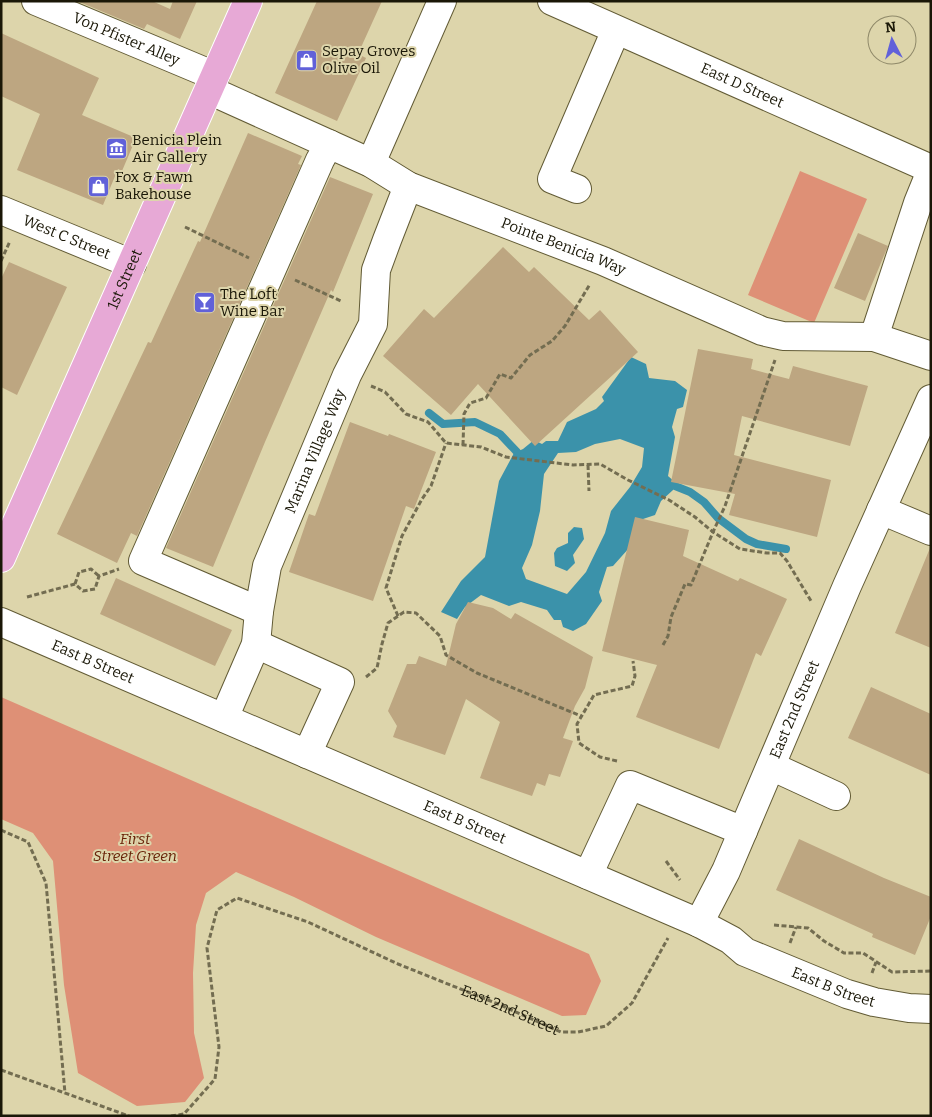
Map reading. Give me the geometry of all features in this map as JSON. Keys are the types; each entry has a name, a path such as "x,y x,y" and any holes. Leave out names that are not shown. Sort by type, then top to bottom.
{"main road":[{"name":"1st Street","path":"1,558 248,1"}],"street":[{"name":"Von Pfister Alley","path":"36,1 212,83"},
{"path":"372,163 442,1"},
{"name":"East D Street","path":"552,1 931,170"},
{"path":"577,189 552,179 616,30"},
{"name":"Pointe Benicia Way","path":"212,83 328,144 372,163 408,186 603,262 762,330 783,336 874,337 931,356"},
{"path":"259,610 143,561 328,144"},
{"path":"874,337 918,203 931,170"},
{"name":"Marina Village Way","path":"224,718 256,644 259,610 267,566 347,376 373,324 376,270 408,186"},
{"name":"West C Street","path":"1,210 132,264"},
{"name":"East 2nd Street","path":"699,923 726,871 843,595 931,399"},
{"path":"881,510 931,531"},
{"name":"East B Street","path":"1,622 699,923 731,940 745,952 847,994 874,1002 910,1008 931,1008"},
{"path":"256,644 340,682 308,754"},
{"path":"771,766 836,796"},
{"path":"588,876 630,785 743,831"}],"path":[{"path":"184,227 249,258"},
{"path":"463,445 464,414 470,403 486,398 500,374 511,378 530,354 552,341 565,326 603,262"},
{"path":"294,279 340,301"},
{"path":"663,645 668,636 671,617 685,584 690,585 725,506 783,336"},
{"path":"391,398 406,414 428,422 446,443 481,447 506,458 573,466 600,464 669,500 695,517 712,532 740,549 780,553 787,561 811,602"},
{"path":"398,616 386,588 402,536 431,486 446,443"},
{"path":"588,465 589,491"},
{"path":"75,584 79,572 91,569 99,576"},
{"path":"99,576 121,569"},
{"path":"75,584 83,591 95,589 99,576"},
{"path":"27,596 75,584"},
{"path":"365,678 378,668 388,623 404,612 416,613 440,636 446,655 477,673 581,716"},
{"path":"624,766 617,761 600,757 579,743 577,724 594,695 632,686 635,676 633,661"},
{"path":"1,830 28,842 46,882 65,1093"},
{"path":"666,861 680,880"},
{"name":"East 2nd Street","path":"171,1116 184,1114 215,1079 218,1047 207,948 217,910 237,898 308,922 398,964 498,1004 561,1032 578,1032 606,1026 632,1003 670,933 699,923"},
{"path":"774,924 808,928 824,941 844,953 863,953 892,972 931,970"},
{"path":"787,952 796,927"},
{"path":"1,1070 129,1116"}],"green space":[{"path":"800,171 867,199 814,323 748,295"},
{"name":"First Street Green","path":"1,697 589,954 601,981 586,1015 562,1016 376,937 294,897 236,872 206,893 196,925 193,973 194,1033 204,1078 185,1102 137,1106 78,1073 64,985 53,861 33,833 1,819"}],"water":[{"path":"631,357 646,364 649,378 675,381 687,390 683,407 677,409 672,427 675,437 668,476 676,483 673,490 661,501 655,515 643,519 638,538 613,566 607,567 599,592 602,601 586,624 573,631 563,627 561,620 554,620 547,610 521,602 509,606 481,595 465,607 457,619 441,612 461,581 485,557 499,481 514,453 523,449 534,440 542,444 546,441 558,441 567,422 596,409 604,401 602,397","holes":["620,439 644,448 642,467 630,487 611,511 605,533 586,572 567,594 526,579 522,568 532,545 540,511 544,474 558,453 576,452 595,444"]},
{"path":"574,527 582,528 584,539 573,555 575,563 567,571 555,566 554,553 557,548 568,543 568,533"}],"building":[{"path":"77,1 152,1 170,9 173,1 197,1 180,39 147,24 144,29"},
{"path":"317,1 382,1 358,54 366,58 337,121 275,93"},
{"path":"1,33 99,78 82,115 136,138 122,171 118,169 103,205 17,170 40,114 1,96"},
{"path":"248,133 302,156 298,164 301,165 137,536 131,533 117,563 57,534 148,342 151,343 198,241 200,242"},
{"path":"330,177 373,194 333,292 331,290 213,567 166,548"},
{"path":"858,233 888,246 865,301 834,288"},
{"path":"503,247 529,272 534,267 589,320 600,310 638,352 535,446 478,384 451,415 383,356 424,309 434,318"},
{"path":"9,262 67,287 17,395 1,387 1,279"},
{"path":"698,349 753,359 751,369 789,379 793,366 868,386 850,446 742,416 734,455 831,480 817,537 729,515 735,494 671,482"},
{"path":"350,422 388,436 389,434 436,452 414,509 406,506 373,601 289,572 309,514 315,516"},
{"path":"635,517 689,530 683,556 738,581 740,578 787,599 761,656 756,653 719,749 636,717 657,665 602,651"},
{"path":"931,548 931,648 895,633"},
{"path":"116,578 232,630 215,666 100,614"},
{"path":"468,602 493,608 511,619 515,613 593,657 585,688 575,706 563,738 573,741 560,777 549,774 545,786 537,783 532,796 480,778 500,722 466,699 445,755 393,737 397,726 388,711 407,664 416,664 419,656 446,666 456,624"},
{"path":"871,687 931,714 931,775 848,738"},
{"path":"799,839 884,878 931,897 931,916 915,955 872,937 873,934 776,890"}],"waterway":[{"path":"429,413 443,424 475,422 500,434 517,452"},
{"path":"675,486 690,492 704,502 718,518 746,539 757,544 786,549"}],"place":[{"name":"Sepay Groves Olive Oil","path":"306,60"},
{"name":"Benicia Plein Air Gallery","path":"116,149"},
{"name":"Fox & Fawn Bakehouse","path":"99,186"},
{"name":"The Loft Wine Bar","path":"204,303"}]}
